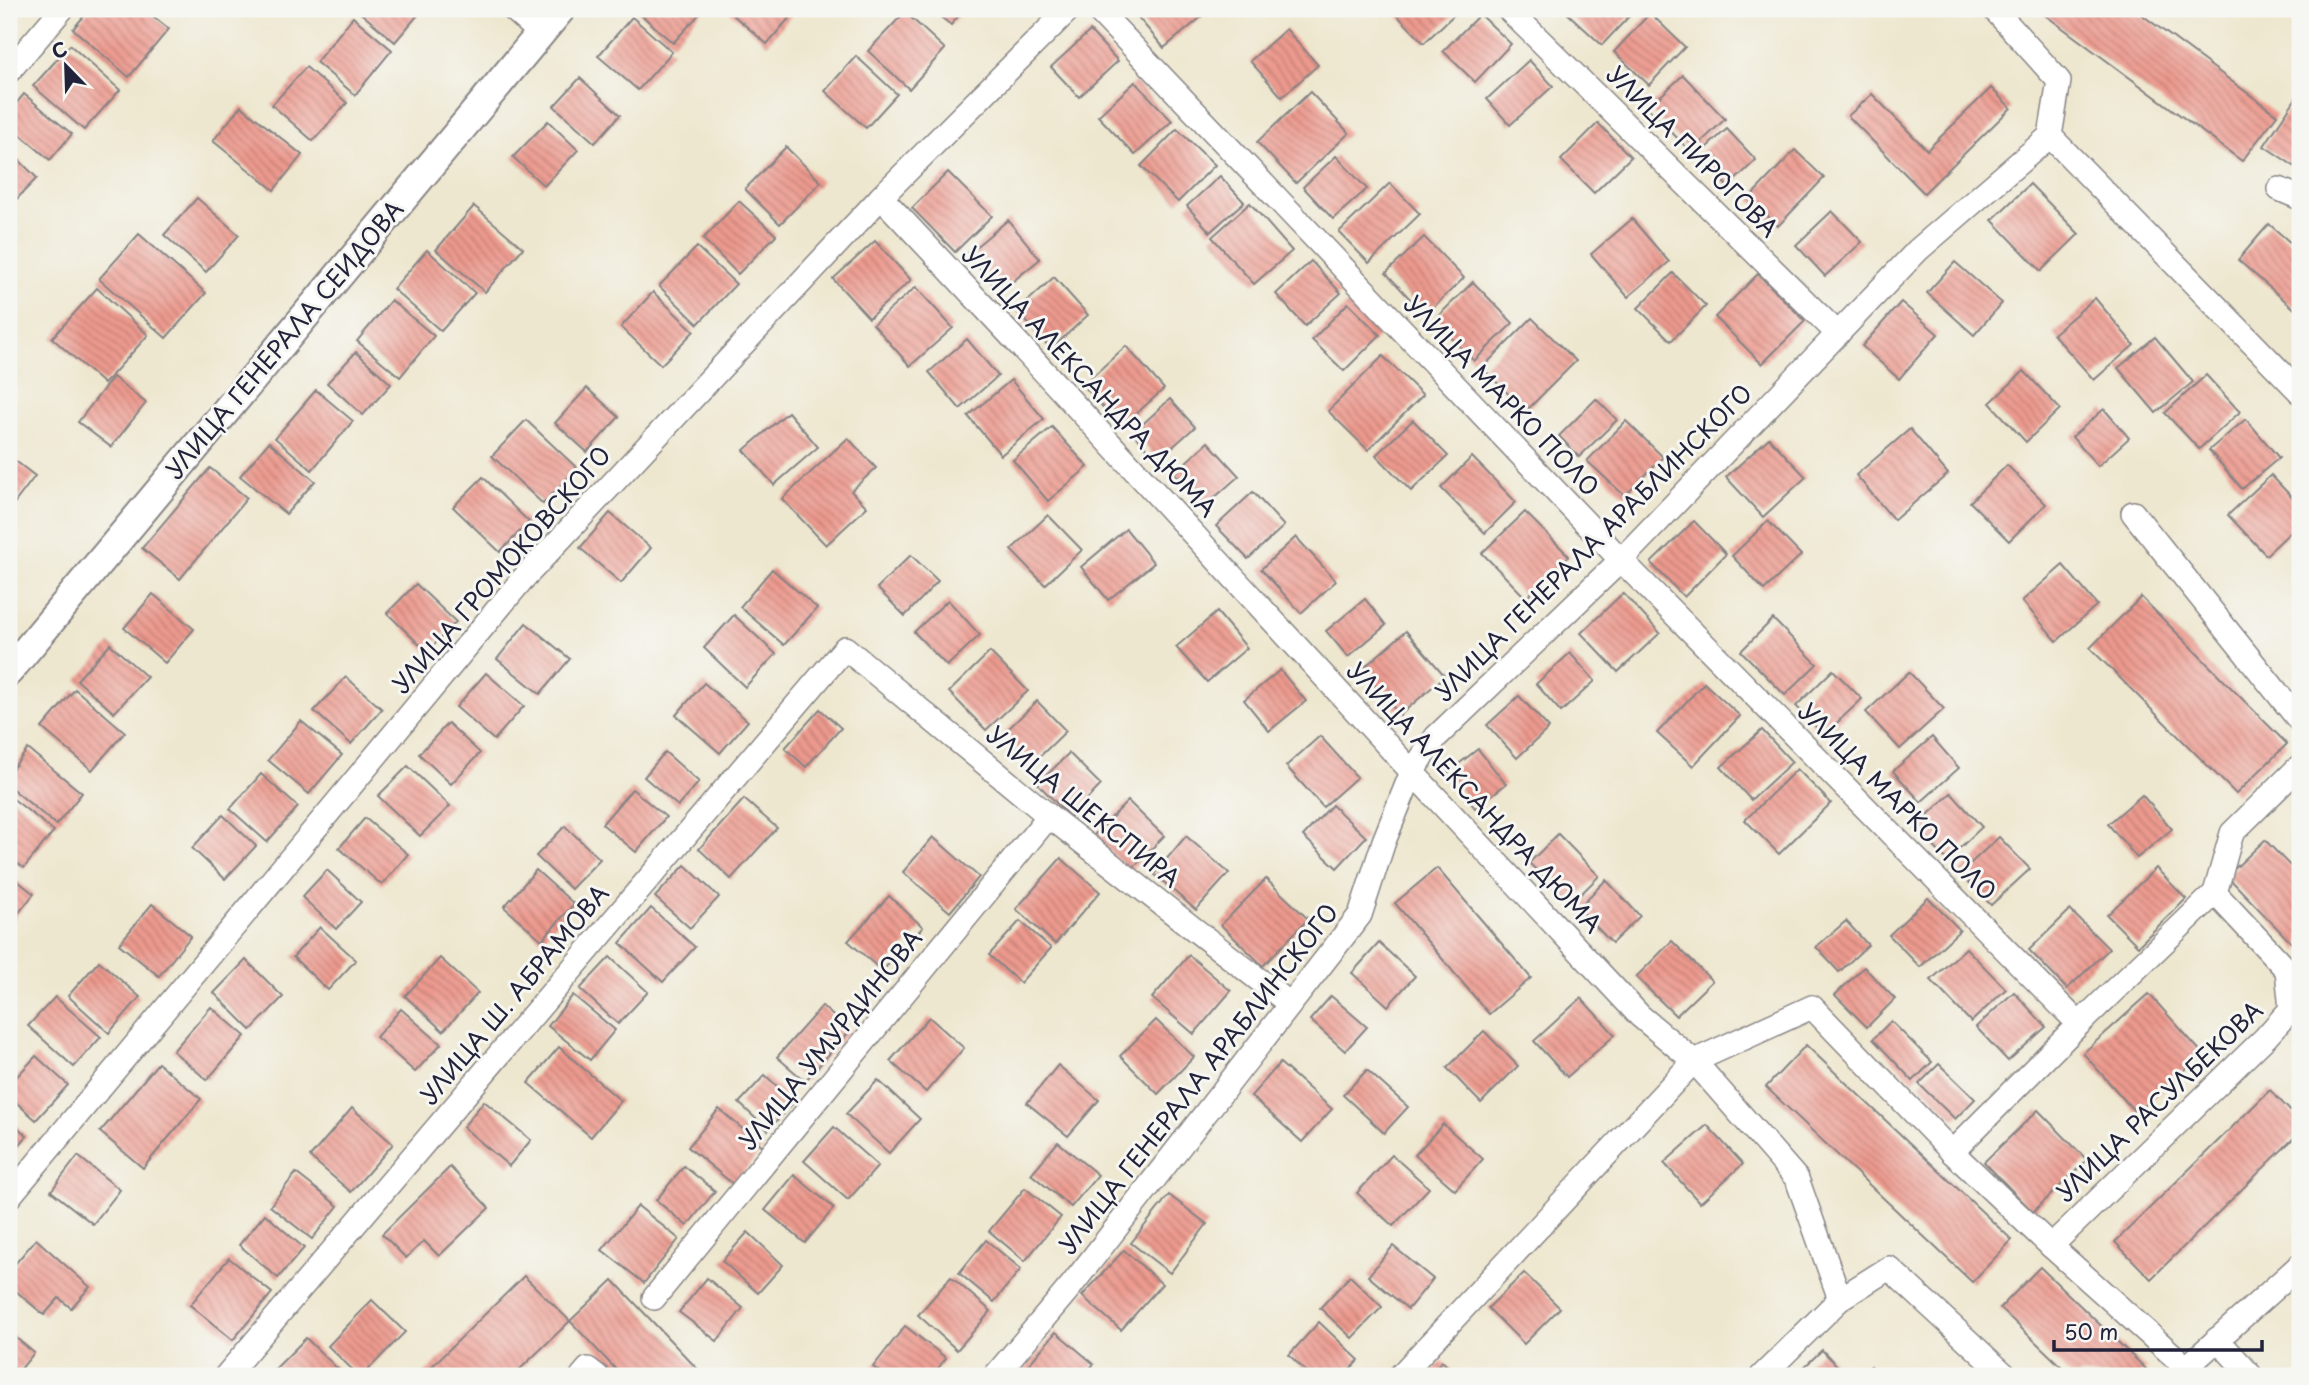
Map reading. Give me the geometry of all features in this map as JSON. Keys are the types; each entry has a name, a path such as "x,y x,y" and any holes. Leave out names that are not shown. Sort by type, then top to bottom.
{"street":[{"path":"9,71 62,9"},
{"path":"513,9 540,33"},
{"name":"УЛИЦА ГЕНЕРАЛА СЕИДОВА","path":"9,671 561,9"},
{"name":"УЛИЦА ГРОМОКОВСКОГО","path":"9,1197 521,581 881,197 1069,9"},
{"name":"УЛИЦА МАРКО ПОЛО","path":"1097,9 1621,560 2079,1024"},
{"name":"УЛИЦА ПИРОГОВА","path":"1508,9 1838,334"},
{"path":"1994,9 2059,81 2050,136 2300,392"},
{"name":"УЛИЦА ГЕНЕРАЛА АРАБЛИНСКОГО","path":"996,1376 1071,1286 1360,915 1384,841 1412,772 1436,737 1621,560 1918,250 2050,136"},
{"path":"2279,189 2300,198"},
{"name":"УЛИЦА АЛЕКСАНДРА ДЮМА","path":"881,197 1640,1016 1694,1061 1797,1179 1840,1299"},
{"path":"2133,513 2300,721"},
{"name":"УЛИЦА ШЕКСПИРА","path":"845,648 1049,816 1290,1004"},
{"name":"УЛИЦА Ш. АБРАМОВА","path":"226,1376 845,648"},
{"path":"1952,1152 2215,893 2232,833 2300,766"},
{"name":"УЛИЦА УМУРДИНОВА","path":"654,1297 1049,816"},
{"name":"УЛИЦА РАСУЛБЕКОВА","path":"2051,1246 2265,1038 2291,1009 2287,970 2215,893"},
{"path":"1399,1376 1694,1061 1812,1007 1952,1152 2182,1372 2300,1265"},
{"path":"1762,1376 1840,1299 1889,1268 2006,1376"},
{"path":"2217,1339 2251,1376"},
{"path":"582,1376 588,1369 597,1376"}],"building":[{"path":"90,9 144,9 169,29 129,77 73,29"},
{"path":"356,9 423,9 395,42"},
{"path":"640,9 704,9 673,43 638,12"},
{"path":"726,9 797,9 767,44"},
{"path":"931,9 964,9 951,25"},
{"path":"1131,9 1211,9 1164,48"},
{"path":"1391,9 1460,9 1424,43"},
{"path":"1636,9 1602,45 1565,11"},
{"path":"2037,9 2134,9 2277,115 2242,161"},
{"path":"905,12 945,49 909,89 868,51"},
{"path":"1650,13 1685,47 1649,85 1614,52"},
{"path":"1480,14 1511,44 1475,82 1443,51"},
{"path":"353,17 392,50 355,95 316,62"},
{"path":"632,17 672,52 638,90 598,56"},
{"path":"1286,29 1318,65 1282,97 1250,61"},
{"path":"1090,31 1118,61 1079,97 1051,67"},
{"path":"70,45 120,90 84,130 33,86"},
{"path":"856,56 897,94 866,128 825,91"},
{"path":"1529,60 1553,86 1510,125 1487,99"},
{"path":"306,67 347,103 313,141 272,105"},
{"path":"1683,75 1725,119 1691,152 1648,108"},
{"path":"580,78 620,115 595,143 554,106"},
{"path":"1135,82 1172,121 1135,155 1098,116"},
{"path":"1991,88 2011,108 1924,193 1848,116 1872,94 1927,150"},
{"path":"1310,92 1349,133 1296,183 1257,142"},
{"path":"2300,92 2300,170 2264,146"},
{"path":"24,94 72,134 50,160 9,125 9,112"},
{"path":"241,106 302,155 274,190 213,141"},
{"path":"548,121 578,150 544,186 513,157"},
{"path":"1598,123 1631,157 1594,193 1561,160"},
{"path":"1177,129 1215,165 1178,202 1141,166"},
{"path":"1727,129 1756,160 1728,187 1698,155"},
{"path":"786,147 821,182 780,224 745,189"},
{"path":"9,150 37,178 9,207"},
{"path":"1795,150 1824,178 1778,226 1749,198"},
{"path":"1336,156 1367,189 1333,219 1303,187"},
{"path":"948,172 992,216 955,252 912,208"},
{"path":"1220,176 1244,202 1210,232 1187,206"},
{"path":"1390,183 1420,214 1369,263 1339,232"},
{"path":"2030,184 2079,234 2041,271 1992,220"},
{"path":"197,198 239,235 206,272 164,235"},
{"path":"739,201 776,235 738,274 703,239"},
{"path":"1250,203 1292,251 1254,284 1212,237"},
{"path":"474,206 523,248 485,292 436,250"},
{"path":"1832,211 1862,242 1825,276 1796,245"},
{"path":"1632,219 1669,262 1628,297 1591,254"},
{"path":"1008,220 1040,259 1000,292 967,254"},
{"path":"2269,224 2300,251 2298,312 2238,260"},
{"path":"139,234 206,293 166,338 99,279"},
{"path":"1424,237 1464,278 1425,315 1386,273"},
{"path":"875,241 911,280 869,318 833,279"},
{"path":"697,247 736,284 698,324 659,286"},
{"path":"427,250 475,293 441,331 393,289"},
{"path":"1311,261 1341,293 1305,326 1276,294"},
{"path":"1955,262 2002,303 1974,335 1927,293"},
{"path":"1673,273 1706,306 1671,341 1638,308"},
{"path":"1758,274 1805,321 1762,364 1715,317"},
{"path":"1054,277 1088,315 1051,349 1017,311"},
{"path":"1473,282 1513,323 1474,361 1434,320"},
{"path":"916,287 953,328 910,366 873,324"},
{"path":"97,288 148,335 104,384 52,338"},
{"path":"653,292 694,331 661,365 621,327"},
{"path":"2095,298 2134,345 2094,380 2053,334"},
{"path":"391,300 434,336 400,377 357,341"},
{"path":"1901,302 1938,334 1899,379 1862,346"},
{"path":"1348,303 1380,335 1344,371 1312,340"},
{"path":"1532,318 1576,361 1526,411 1482,368"},
{"path":"2155,337 2193,382 2156,413 2118,368"},
{"path":"967,339 998,376 960,409 929,372"},
{"path":"1126,346 1164,389 1121,427 1083,385"},
{"path":"356,352 391,384 363,415 327,383"},
{"path":"1383,356 1423,395 1368,450 1328,411"},
{"path":"2024,371 2060,409 2026,442 1990,403"},
{"path":"2206,375 2240,412 2199,449 2165,413"},
{"path":"113,377 146,403 111,447 78,422"},
{"path":"1011,380 1044,419 1001,455 968,416"},
{"path":"587,388 619,417 587,452 555,423"},
{"path":"316,390 353,421 312,470 275,438"},
{"path":"1170,399 1195,427 1158,460 1133,433"},
{"path":"1596,399 1617,420 1579,457 1559,436"},
{"path":"2104,409 2129,438 2098,466 2072,437"},
{"path":"788,412 818,447 774,485 744,450"},
{"path":"2246,419 2279,458 2242,489 2209,450"},
{"path":"526,420 577,468 543,504 492,456"},
{"path":"1413,420 1448,456 1411,491 1376,455"},
{"path":"1626,421 1663,457 1625,496 1587,461"},
{"path":"1052,427 1088,467 1048,501 1013,460"},
{"path":"1910,429 1948,474 1894,520 1856,475"},
{"path":"848,438 876,468 851,491 867,507 826,545 782,499"},
{"path":"1769,438 1806,477 1763,517 1726,477"},
{"path":"269,442 315,481 286,514 240,476"},
{"path":"1208,442 1239,476 1205,506 1174,473"},
{"path":"9,456 35,476 9,510"},
{"path":"1472,457 1516,502 1485,533 1441,488"},
{"path":"2007,465 2046,504 2009,541 1970,502"},
{"path":"210,468 247,498 180,579 142,548"},
{"path":"2271,475 2300,506 2300,523 2266,555 2228,515"},
{"path":"483,477 529,522 500,552 453,507"},
{"path":"1253,492 1284,526 1248,559 1216,526"},
{"path":"1525,512 1569,556 1526,598 1482,553"},
{"path":"610,513 651,548 621,583 580,548"},
{"path":"1048,515 1082,550 1045,585 1011,550"},
{"path":"1694,521 1726,554 1684,597 1651,563"},
{"path":"1768,521 1801,555 1764,590 1732,556"},
{"path":"1126,529 1154,563 1108,600 1081,567"},
{"path":"1296,537 1336,581 1301,613 1261,569"},
{"path":"911,555 938,581 905,616 877,588"},
{"path":"2063,565 2097,605 2057,641 2022,601"},
{"path":"772,569 817,608 784,645 740,607"},
{"path":"416,584 456,622 427,652 387,613"},
{"path":"1623,593 1660,633 1618,672 1581,633"},
{"path":"153,594 194,629 165,663 124,628"},
{"path":"2141,597 2287,744 2236,794 2090,648"},
{"path":"1365,599 1386,625 1348,657 1326,631"},
{"path":"948,600 980,635 947,666 914,632"},
{"path":"1217,612 1247,648 1207,682 1176,647"},
{"path":"734,615 776,654 745,687 704,648"},
{"path":"1773,619 1817,664 1785,695 1741,651"},
{"path":"526,623 570,659 540,694 497,659"},
{"path":"1406,631 1445,676 1400,715 1361,670"},
{"path":"110,644 147,677 114,713 77,680"},
{"path":"990,652 1028,691 986,730 949,692"},
{"path":"1570,653 1595,681 1561,712 1536,684"},
{"path":"1280,670 1306,701 1269,731 1244,700"},
{"path":"1833,670 1862,699 1824,735 1796,706"},
{"path":"1909,672 1944,709 1900,749 1866,712"},
{"path":"486,673 524,706 494,740 456,707"},
{"path":"346,677 382,709 351,744 314,711"},
{"path":"704,683 748,721 720,753 676,715"},
{"path":"1704,683 1740,716 1693,766 1657,733"},
{"path":"75,689 125,732 92,770 42,728"},
{"path":"1519,696 1549,728 1517,758 1487,725"},
{"path":"1037,701 1066,731 1032,764 1003,734"},
{"path":"820,709 841,728 806,767 785,748"},
{"path":"301,721 342,755 309,794 268,760"},
{"path":"448,723 480,753 451,784 419,754"},
{"path":"1762,730 1792,762 1751,800 1721,767"},
{"path":"1320,736 1357,777 1323,807 1286,766"},
{"path":"1932,737 1959,768 1921,802 1893,771"},
{"path":"28,749 82,793 56,825 9,786 9,773"},
{"path":"1478,749 1506,784 1475,808 1447,773"},
{"path":"665,752 699,782 678,806 644,777"},
{"path":"1069,753 1101,785 1070,817 1038,784"},
{"path":"408,766 450,806 420,836 378,796"},
{"path":"1797,769 1831,803 1779,854 1745,820"},
{"path":"261,774 298,807 267,842 230,809"},
{"path":"632,789 666,817 636,852 602,824"},
{"path":"1951,793 1982,827 1947,860 1915,827"},
{"path":"2142,795 2172,829 2137,858 2108,824"},
{"path":"12,798 54,831 24,868 9,857 9,802"},
{"path":"744,799 777,828 731,879 699,849"},
{"path":"1128,801 1164,836 1130,871 1093,836"},
{"path":"1332,805 1366,837 1337,868 1303,836"},
{"path":"223,815 256,846 225,879 192,848"},
{"path":"365,818 408,854 382,885 339,848"},
{"path":"565,826 600,859 571,889 536,856"},
{"path":"1558,834 1599,876 1571,904 1529,863"},
{"path":"1186,836 1229,873 1196,910 1154,874"},
{"path":"933,837 979,877 950,912 903,872"},
{"path":"1999,837 2030,869 1991,905 1960,873"},
{"path":"2265,840 2300,876 2300,952 2227,876"},
{"path":"1061,858 1100,892 1055,944 1016,909"},
{"path":"685,865 719,897 690,928 655,897"},
{"path":"1437,868 1531,978 1489,1014 1395,903"},
{"path":"2156,868 2186,899 2138,946 2107,915"},
{"path":"327,870 361,902 336,929 302,897"},
{"path":"536,870 574,904 542,940 504,907"},
{"path":"9,874 34,894 9,925"},
{"path":"1266,879 1308,919 1263,966 1221,925"},
{"path":"1606,880 1640,916 1612,943 1578,908"},
{"path":"889,896 923,927 882,971 848,941"},
{"path":"1928,898 1960,930 1920,967 1889,935"},
{"path":"152,904 191,936 159,976 119,944"},
{"path":"651,908 695,947 663,982 620,943"},
{"path":"2070,910 2109,949 2067,989 2029,950"},
{"path":"1020,921 1051,948 1020,983 989,955"},
{"path":"1846,921 1868,945 1839,972 1816,947"},
{"path":"320,927 356,960 328,990 293,957"},
{"path":"1672,941 1712,981 1676,1016 1636,977"},
{"path":"1379,943 1415,976 1388,1006 1352,973"},
{"path":"1966,948 2006,989 1971,1022 1931,980"},
{"path":"1189,955 1231,991 1194,1034 1152,998"},
{"path":"610,957 648,992 618,1024 580,989"},
{"path":"440,958 478,993 443,1031 405,996"},
{"path":"246,960 283,997 251,1030 214,993"},
{"path":"99,961 140,997 109,1033 68,996"},
{"path":"1864,967 1895,999 1867,1027 1835,995"},
{"path":"2014,992 2046,1027 2008,1061 1976,1027"},
{"path":"2149,994 2203,1054 2136,1113 2083,1053"},
{"path":"573,995 615,1030 590,1060 548,1026"},
{"path":"1331,996 1367,1027 1345,1051 1310,1020"},
{"path":"55,997 101,1037 74,1067 28,1026"},
{"path":"1581,998 1615,1035 1567,1077 1534,1041"},
{"path":"822,1006 850,1031 805,1081 777,1057"},
{"path":"211,1007 245,1036 207,1080 173,1051"},
{"path":"401,1009 441,1044 415,1072 376,1037"},
{"path":"929,1017 964,1048 926,1092 890,1061"},
{"path":"1156,1020 1194,1057 1158,1094 1120,1056"},
{"path":"1891,1021 1932,1062 1913,1081 1873,1039"},
{"path":"1484,1031 1518,1066 1481,1103 1447,1068"},
{"path":"1806,1045 2012,1240 1972,1282 1766,1087"},
{"path":"559,1047 621,1101 591,1137 528,1083"},
{"path":"36,1056 68,1085 36,1120 9,1096 9,1085"},
{"path":"158,1063 201,1099 143,1168 100,1132"},
{"path":"1280,1063 1332,1109 1302,1142 1251,1096"},
{"path":"1939,1064 1975,1099 1955,1119 1919,1084"},
{"path":"1058,1065 1099,1100 1068,1136 1027,1103"},
{"path":"1367,1070 1408,1107 1384,1133 1343,1095"},
{"path":"765,1075 794,1102 768,1130 739,1103"},
{"path":"878,1080 920,1119 889,1153 846,1114"},
{"path":"2270,1090 2300,1121 2300,1132 2151,1279 2115,1242"},
{"path":"484,1101 531,1140 509,1166 463,1127"},
{"path":"352,1108 393,1144 351,1192 310,1157"},
{"path":"719,1109 764,1147 733,1184 688,1147"},
{"path":"2038,1110 2087,1160 2033,1212 1984,1162"},
{"path":"9,1119 27,1136 9,1157"},
{"path":"1443,1124 1483,1159 1455,1190 1415,1155"},
{"path":"1707,1125 1743,1164 1700,1203 1664,1163"},
{"path":"834,1127 878,1166 848,1200 804,1161"},
{"path":"1058,1142 1098,1175 1071,1207 1031,1174"},
{"path":"1392,1155 1429,1188 1393,1226 1357,1193"},
{"path":"78,1156 120,1190 93,1224 51,1191"},
{"path":"684,1166 715,1191 687,1226 656,1200"},
{"path":"450,1167 489,1208 439,1256 424,1241 406,1258 382,1234"},
{"path":"296,1173 338,1206 312,1239 270,1206"},
{"path":"794,1175 834,1208 805,1243 765,1210"},
{"path":"1025,1188 1061,1217 1025,1261 989,1231"},
{"path":"1169,1195 1207,1224 1170,1273 1131,1243"},
{"path":"638,1206 679,1239 644,1283 602,1250"},
{"path":"265,1214 304,1248 278,1278 239,1245"},
{"path":"748,1232 783,1265 758,1293 722,1261"},
{"path":"36,1239 90,1287 71,1308 59,1298 44,1315 9,1285 9,1271"},
{"path":"986,1240 1021,1269 994,1302 959,1273"},
{"path":"1393,1246 1433,1279 1408,1309 1368,1276"},
{"path":"1124,1250 1162,1284 1121,1330 1082,1296"},
{"path":"229,1258 272,1293 233,1340 190,1305"},
{"path":"2040,1267 2146,1369 2138,1376 2071,1376 2000,1308"},
{"path":"1524,1273 1560,1308 1524,1344 1488,1308"},
{"path":"524,1276 570,1321 513,1376 422,1376"},
{"path":"1350,1276 1382,1307 1352,1338 1320,1308"},
{"path":"951,1277 991,1311 957,1350 918,1315"},
{"path":"707,1278 743,1308 717,1341 679,1312"},
{"path":"613,1280 704,1376 622,1376 570,1321"},
{"path":"372,1300 405,1332 359,1376 328,1346"},
{"path":"1319,1322 1359,1360 1343,1376 1311,1376 1289,1355"},
{"path":"905,1326 946,1358 932,1376 885,1376 873,1367"},
{"path":"9,1332 34,1353 15,1376 9,1376"},
{"path":"1056,1332 1094,1364 1083,1376 1019,1376"},
{"path":"306,1338 345,1376 277,1376 272,1372"},
{"path":"1822,1350 1847,1376 1795,1376"},
{"path":"1442,1361 1458,1376 1428,1376"},
{"path":"1871,1366 1881,1376 1860,1376"}]}
